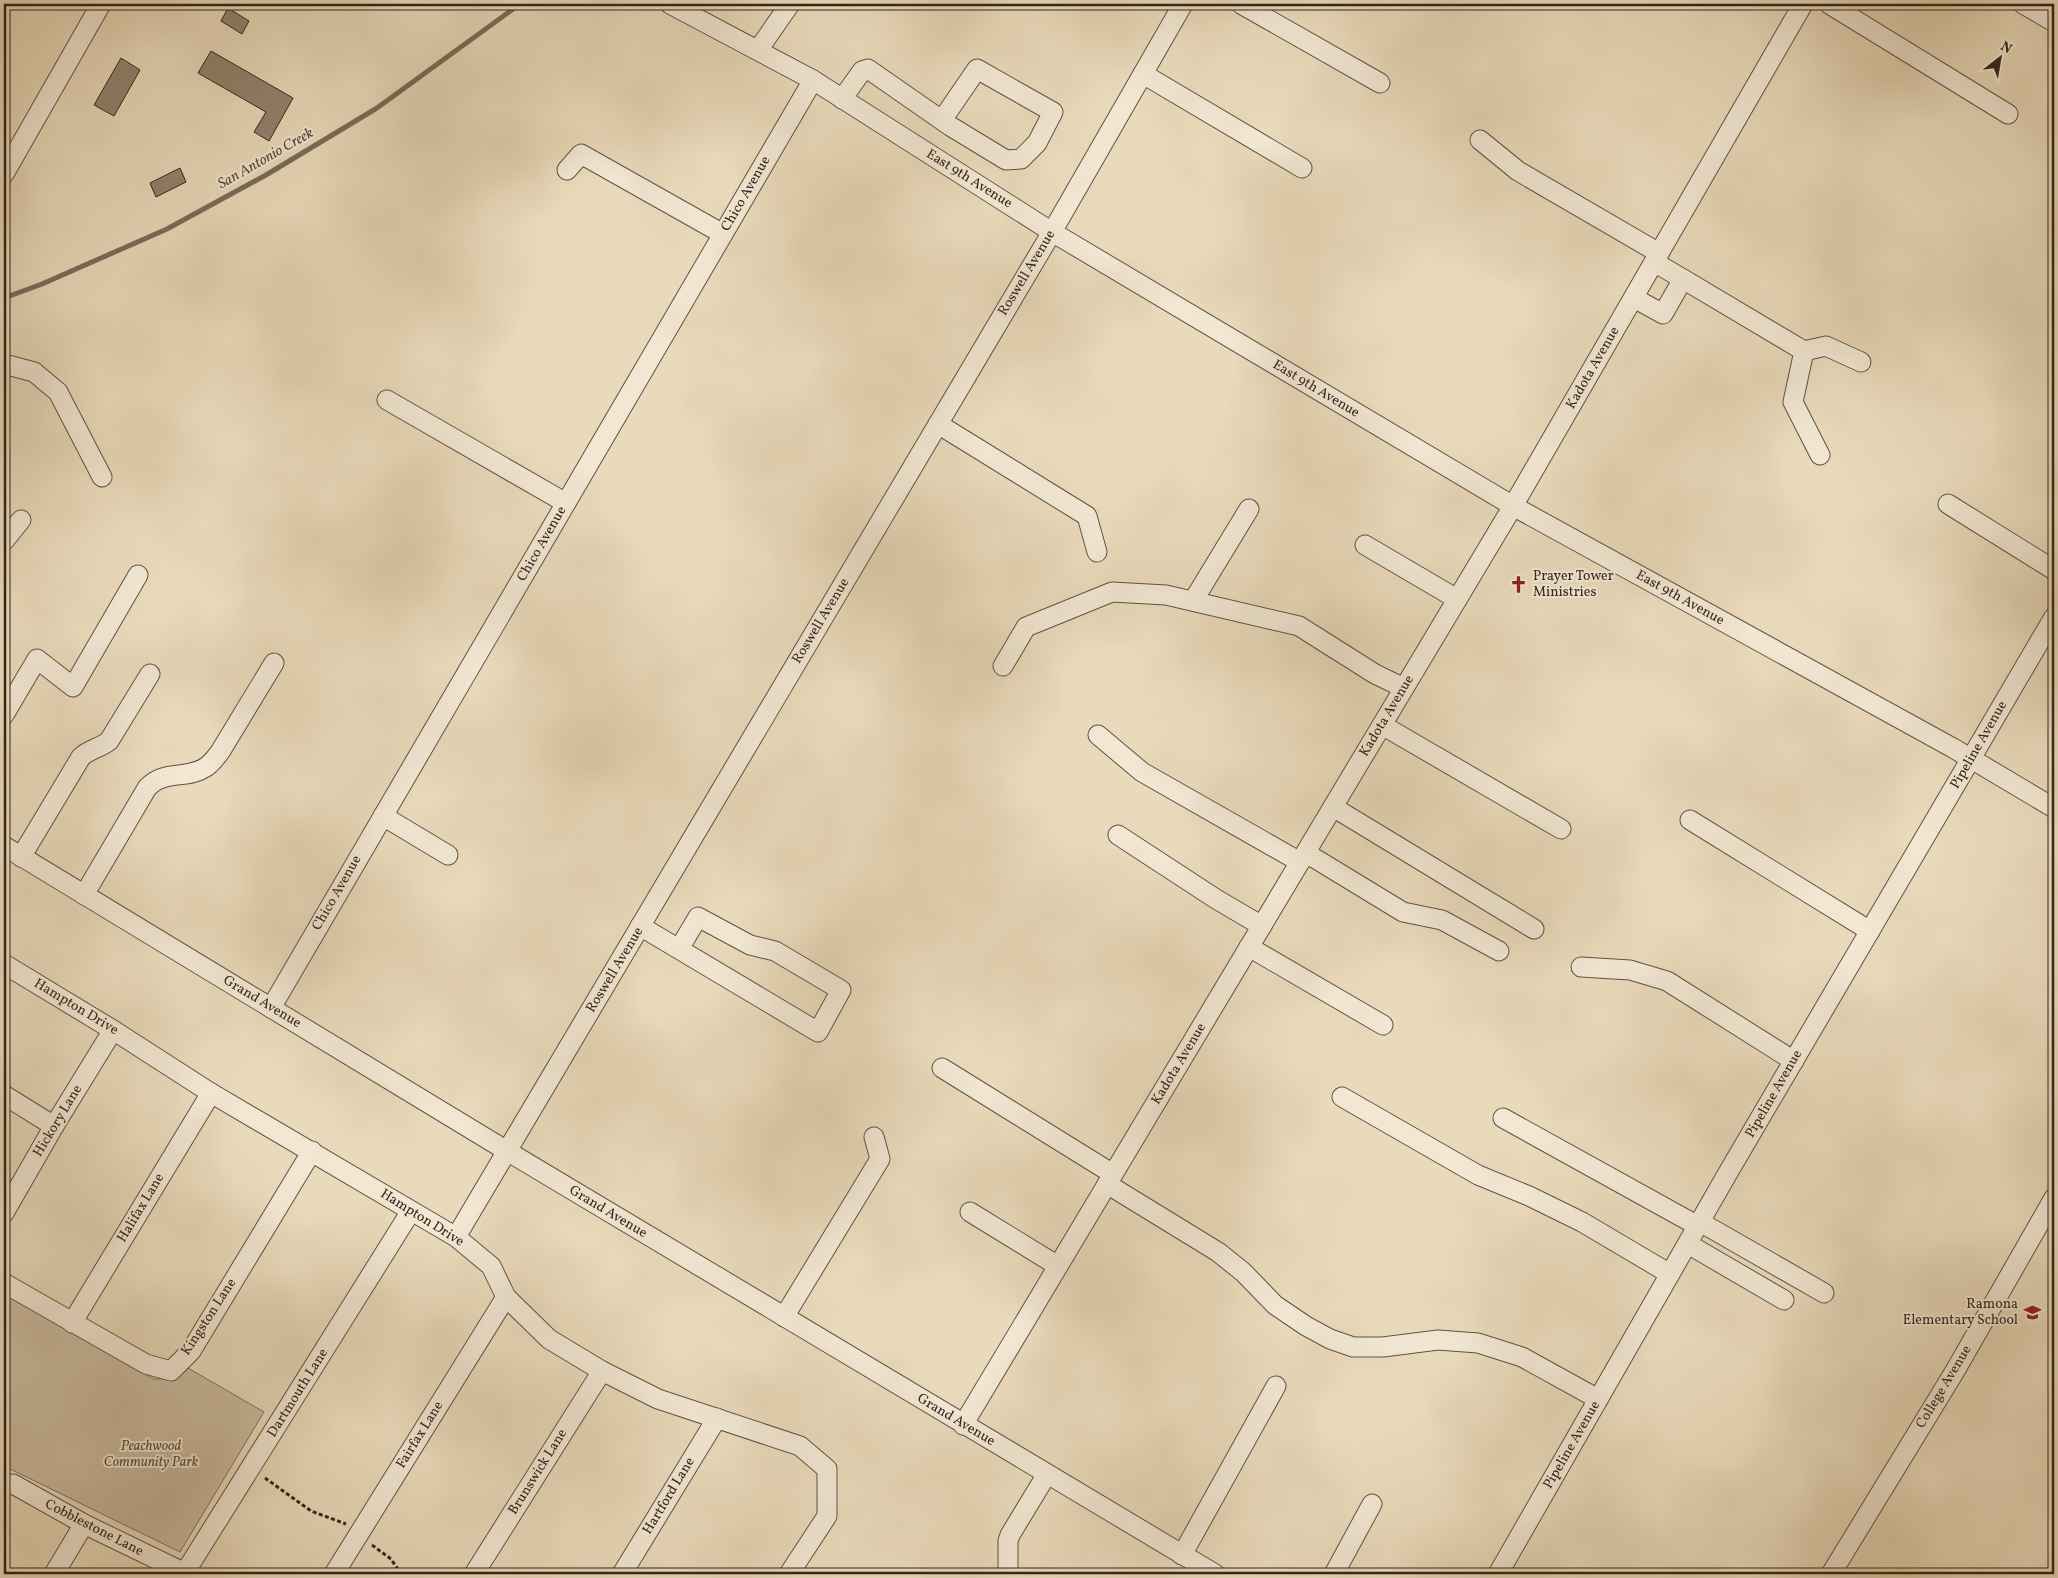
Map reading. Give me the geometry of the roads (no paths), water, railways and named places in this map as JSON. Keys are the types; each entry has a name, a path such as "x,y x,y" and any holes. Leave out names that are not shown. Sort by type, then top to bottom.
{"street":[{"path":"4,173 101,4"},
{"name":"East 9th Avenue","path":"670,4 813,80 1052,232 1513,506 1972,758 2054,808"},
{"path":"758,50 790,4"},
{"name":"Roswell Avenue","path":"456,1237 1052,232 1183,4"},
{"path":"1241,4 1380,83"},
{"name":"Kadota Avenue","path":"963,1424 1458,599 1803,4"},
{"path":"1830,4 2008,114"},
{"path":"2023,4 2054,22"},
{"path":"842,99 862,71 868,69 942,120 1006,160 1021,159 1037,143 1053,112 977,69 942,120"},
{"path":"1143,74 1302,168"},
{"name":"Chico Avenue","path":"271,1008 813,80"},
{"path":"1480,140 1518,171 1657,257 1683,279 1804,352 1826,346 1861,362"},
{"path":"567,170 581,154 723,234"},
{"path":"1634,298 1663,314 1683,279"},
{"path":"1804,352 1793,402 1820,455"},
{"path":"4,364 34,372 58,392 102,477"},
{"path":"387,400 566,502"},
{"path":"938,424 1087,516 1097,552"},
{"path":"1948,504 2054,570"},
{"path":"1194,601 1249,509"},
{"path":"4,540 21,520"},
{"path":"1365,545 1458,599"},
{"path":"4,715 37,659 74,687 138,575"},
{"path":"1003,666 1026,627 1112,592 1166,595 1299,626 1374,674 1404,688"},
{"name":"Pipeline Avenue","path":"1498,1574 1699,1224 2054,617"},
{"path":"84,895 147,788 158,778 199,770 212,761 220,752 274,663"},
{"path":"21,857 81,757 88,751 102,746 109,741 150,674"},
{"path":"1382,725 1560,829"},
{"path":"1098,735 1142,772 1403,912 1442,920 1498,951"},
{"path":"1333,807 1534,929"},
{"path":"383,816 448,855"},
{"path":"1690,820 1870,931"},
{"path":"1118,835 1216,899 1262,926"},
{"name":"Grand Avenue","path":"4,846 507,1151 1214,1574"},
{"path":"640,926 818,1032 842,990 776,951 750,945 698,917 679,949"},
{"path":"1250,947 1383,1025"},
{"name":"Hampton Drive","path":"4,964 211,1092 456,1237 491,1266 506,1296 549,1339 602,1371 658,1399 800,1446 827,1469 826,1516 789,1574"},
{"path":"1581,967 1630,970 1666,981 1794,1061"},
{"name":"Hickory Lane","path":"4,1213 54,1126 113,1030"},
{"path":"942,1068 1218,1252 1259,1286 1275,1305 1306,1326 1330,1339 1353,1347 1383,1347 1438,1340 1478,1342 1522,1356 1598,1399"},
{"name":"Halifax Lane","path":"72,1323 211,1092"},
{"path":"4,1095 54,1126"},
{"path":"1342,1098 1478,1175 1529,1196 1582,1222 1670,1274"},
{"path":"1503,1118 1824,1293"},
{"path":"784,1317 880,1159 874,1137"},
{"name":"Kingston Lane","path":"4,1283 146,1364 171,1371 191,1351 312,1151"},
{"name":"College Avenue","path":"1831,1574 1955,1370 2054,1198"},
{"name":"Dartmouth Lane","path":"185,1574 411,1211"},
{"path":"970,1212 1058,1266"},
{"path":"1688,1244 1784,1300"},
{"name":"Fairfax Lane","path":"334,1574 506,1296"},
{"name":"Brunswick Lane","path":"474,1574 602,1371"},
{"path":"1182,1555 1276,1386"},
{"name":"Hartford Lane","path":"622,1574 717,1418"},
{"path":"1008,1574 1008,1541 1010,1535 1047,1474"},
{"name":"Cobblestone Lane","path":"4,1486 13,1484 84,1524 185,1574"},
{"path":"1334,1574 1372,1504"},
{"path":"54,1574 84,1524"}],"waterway":[{"name":"San Antonio Creek","path":"4,298 42,284 167,229 266,175 377,108 520,4"}],"place":[{"name":"Prayer Tower Ministries","path":"1519,584"},
{"name":"Ramona Elementary School","path":"2032,1312"}],"park label":[{"name":"Peachwood Community Park","path":"151,1454"}]}
